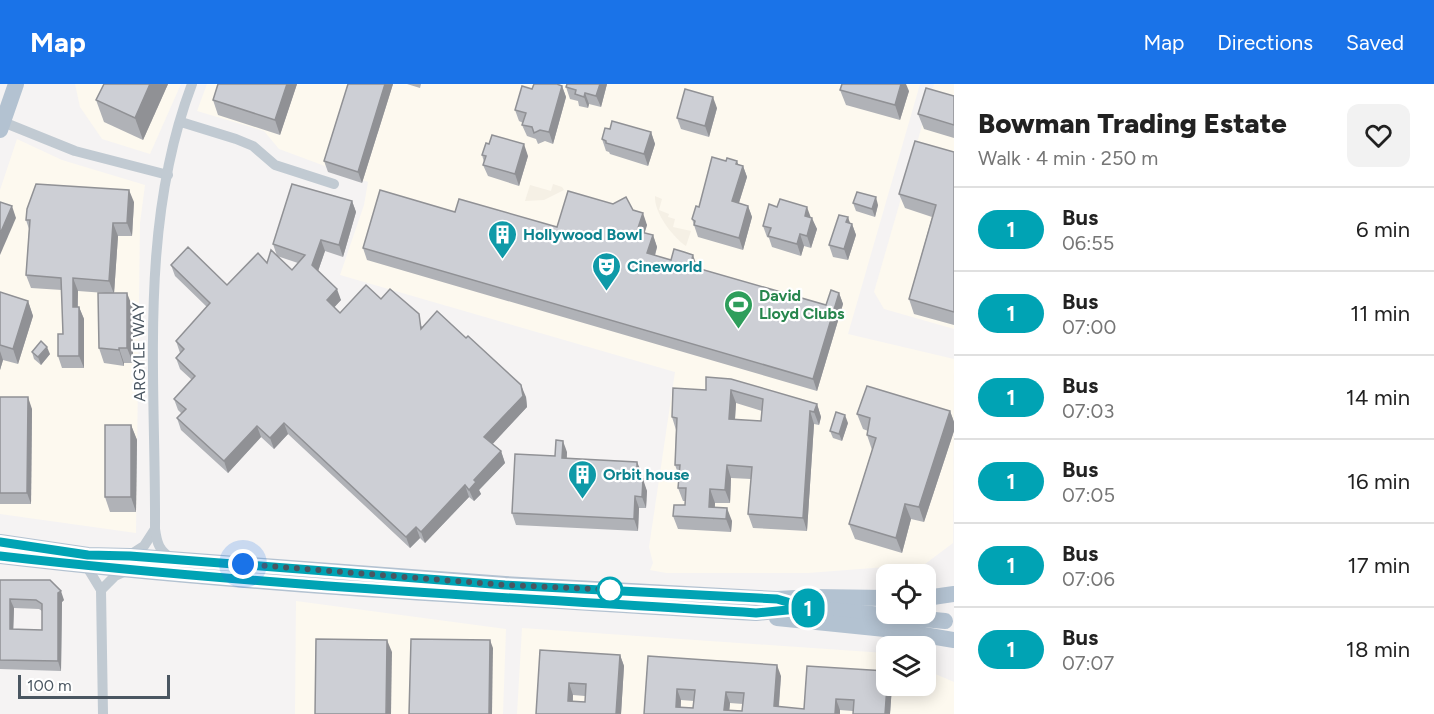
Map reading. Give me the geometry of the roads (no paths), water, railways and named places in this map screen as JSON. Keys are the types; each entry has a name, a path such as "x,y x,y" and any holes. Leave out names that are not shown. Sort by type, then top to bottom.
{"main road":[{"path":"1,126 16,84"},
{"path":"0,542 129,563 303,585 756,613 808,608"},
{"path":"0,556 87,567 172,559 505,585 777,599 876,598"},
{"path":"936,597 954,594"},
{"path":"777,599 808,608 945,621"},
{"path":"756,613 773,618 895,630 954,640"}],"street":[{"name":"ARGYLE WAY","path":"172,559 160,551 155,529 153,300 156,246 168,175 192,84"},
{"path":"181,122 236,139 253,146 275,165 334,184"},
{"path":"1,126 75,151 168,175"},
{"path":"101,590 129,563 155,529"},
{"path":"87,567 101,590 103,714"}],"place":[{"name":"Hollywood Bowl","path":"502,260"},
{"name":"Cineworld","path":"606,292"},
{"name":"David Lloyd Clubs","path":"738,330"},
{"name":"Orbit house","path":"582,500"}]}
